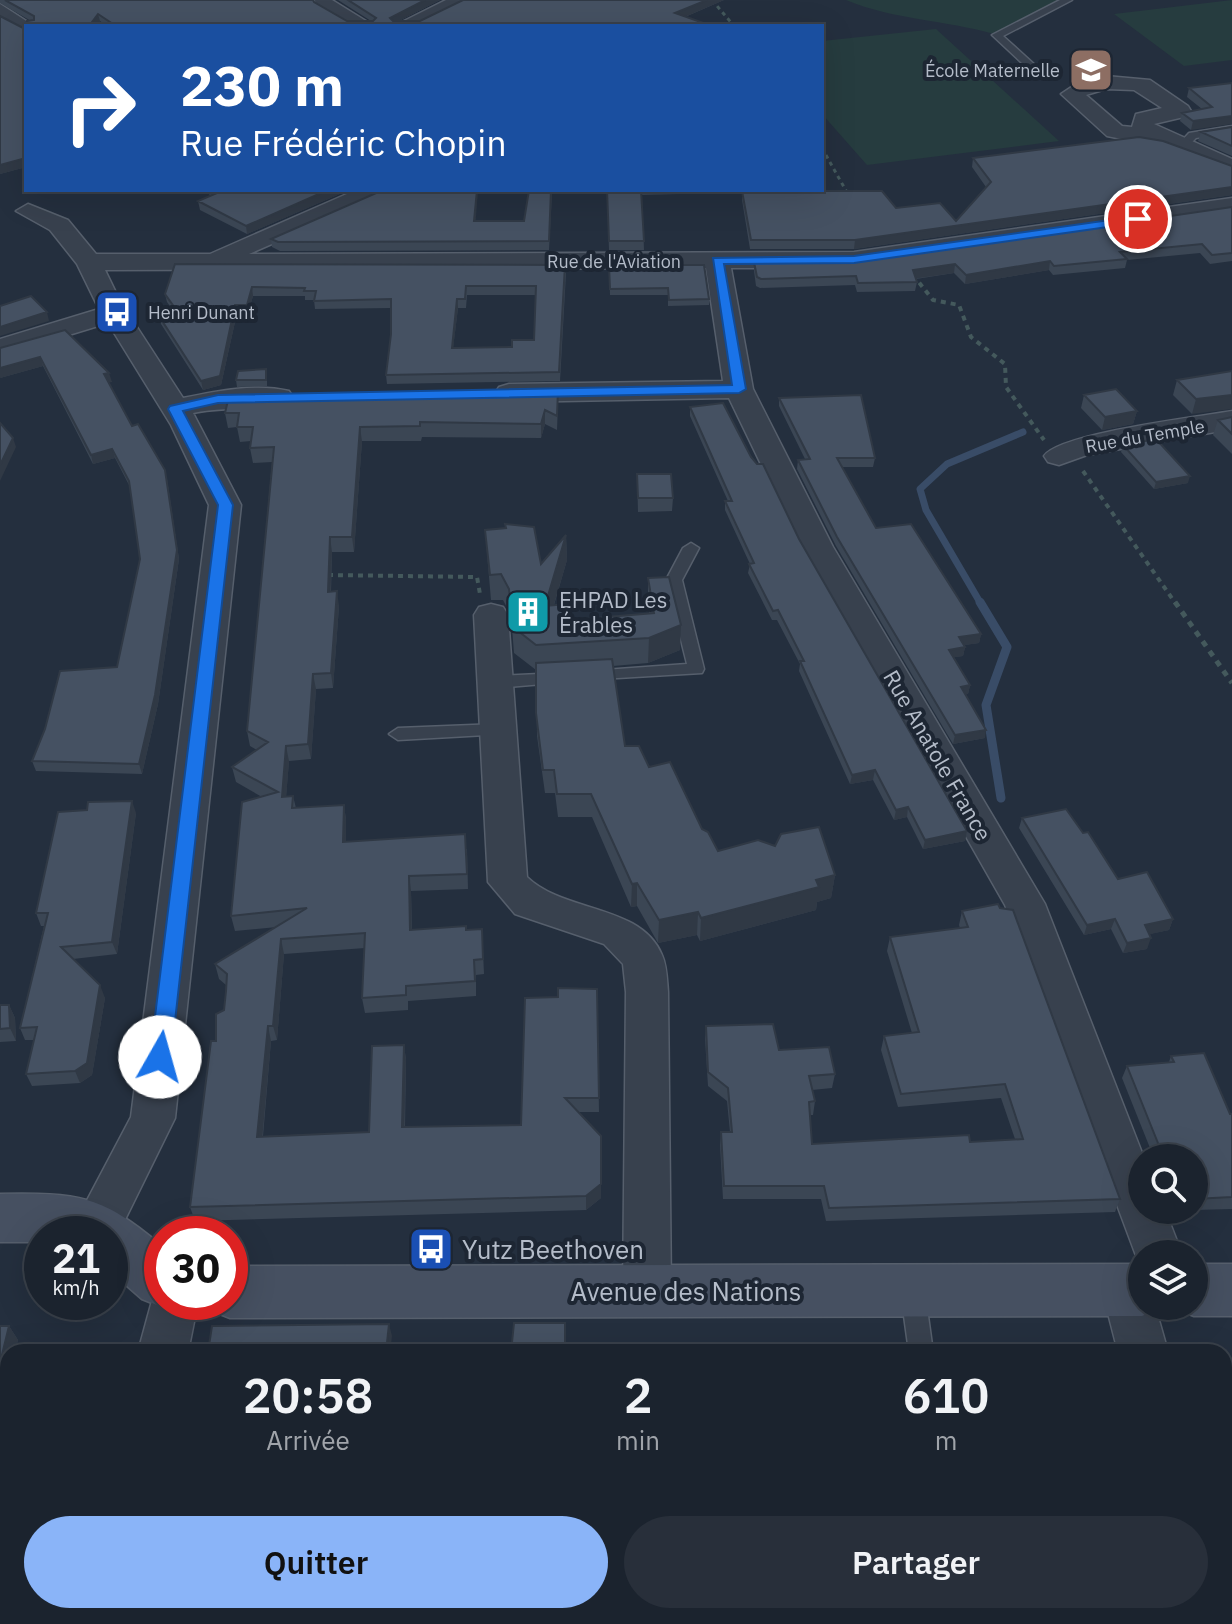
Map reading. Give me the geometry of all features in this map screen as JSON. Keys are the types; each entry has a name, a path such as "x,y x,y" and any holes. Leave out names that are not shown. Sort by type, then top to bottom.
{"main road":[{"path":"0,1218 24,1218"},
{"path":"128,1252 144,1266"},
{"name":"Avenue des Nations","path":"248,1292 913,1291 1128,1279"},
{"path":"1208,1290 1232,1290"}],"street":[{"path":"409,24 462,0"},
{"path":"323,3 360,24"},
{"path":"0,10 24,27"},
{"path":"439,11 458,21"},
{"path":"1174,144 1115,131 1072,94 1079,88 1121,82 1142,85 1180,111 1144,119 1142,126 1174,144 1232,167"},
{"path":"206,263 371,192"},
{"path":"0,216 28,211 48,193"},
{"name":"Rue de l'Aviation","path":"89,262 854,260 1232,205"},
{"path":"28,211 59,225 89,262 107,301 117,312 175,409 225,505 153,1118 112,1216"},
{"name":"Rue Anatole France","path":"717,260 739,389 817,547 1025,904 1130,1240"},
{"path":"0,348 117,312"},
{"path":"487,393 739,389"},
{"path":"175,409 218,399 314,396"},
{"name":"Rue du Temple","path":"1059,456 1079,447 1232,420"},
{"path":"491,615 508,882 529,903 618,933 643,958 647,992 647,1291"},
{"path":"165,1344 169,1320"},
{"name":"Rue Anatole France","path":"1143,1320 1143,1344"}],"lane":[{"path":"1041,75 997,35 1067,0"},
{"path":"1174,144 1193,135 1232,129"},
{"path":"495,682 696,669 674,580 691,548"},
{"path":"398,734 498,730"},
{"path":"913,1291 920,1344"}],"path":[{"path":"712,0 732,24"},
{"path":"824,152 849,197"},
{"path":"322,575 477,577 481,604 491,615"}],"green space":[{"path":"846,0 1058,0 994,34 882,12"},
{"path":"1232,0 1232,60 1184,66 1114,14"},
{"path":"936,29 1059,141 867,165 824,116 824,41"}],"building":[{"path":"5,0 313,0 347,21 373,21 376,18 348,0 425,0 390,18 393,21 420,21 463,0 707,0 675,13 706,24 113,24 98,14 90,24 26,24 34,20 34,16"},
{"path":"0,16 24,28 24,159 0,165"},
{"path":"1232,83 1232,116 1193,121 1182,113 1212,107 1189,88"},
{"path":"1232,127 1232,146 1201,132"},
{"path":"1139,137 1163,141 1232,166 1232,187 855,240 751,240 742,192 882,191 896,208 940,203 956,221 991,182 973,158"},
{"path":"323,192 246,226 198,201 217,193"},
{"path":"378,192 477,192 474,221 524,221 529,192 551,192 549,241 278,242 271,239"},
{"path":"607,192 641,192 644,241 609,241"},
{"path":"1232,207 1232,253 1212,255 1202,244 1120,252 1127,259 1054,266 1050,261 966,275 955,264 913,270 917,282 858,283 856,276 761,279 757,277 754,262 855,262"},
{"path":"175,264 565,265 559,372 386,375 391,299 314,301 316,291 304,291 305,288 252,287 247,305 235,305 220,376 201,381 159,316 177,311 165,294","holes":["466,286 536,286 534,340 512,340 512,347 452,348 457,299 465,299"]},
{"path":"609,265 704,265 709,299 669,300 668,288 610,289"},
{"path":"31,296 47,312 0,327 0,306"},
{"path":"65,330 109,373 104,374 132,426 138,424 165,470 177,550 155,695 139,764 32,761 45,729 60,671 117,667 140,559 129,481 112,449 91,455 40,357 0,368 0,348"},
{"path":"266,369 266,380 236,380 238,371"},
{"path":"1232,371 1232,395 1196,399 1177,380"},
{"path":"1116,389 1137,411 1105,417 1084,395"},
{"path":"558,390 557,416 545,410 541,424 420,422 420,426 360,427 352,537 330,537 328,592 337,591 331,673 313,674 308,744 286,746 282,797 293,796 292,808 344,805 343,842 465,834 467,874 409,876 410,930 466,926 466,930 482,929 483,959 474,960 475,981 406,986 406,995 362,998 365,933 281,939 273,1026 268,1026 257,1137 369,1132 372,1046 404,1045 402,1127 521,1125 525,998 558,997 558,988 597,989 599,1098 565,1098 601,1136 601,1184 586,1196 190,1207 211,1041 216,1041 216,1014 224,1010 226,991 227,974 215,964 307,908 231,916 242,802 278,792 232,767 268,742 247,731 274,447 250,448 253,427 237,427 239,413 225,413 229,396"},
{"path":"861,395 875,458 837,458 876,528 911,524 981,634 959,637 965,647 949,650 970,685 961,687 986,730 955,735 837,537 798,460 810,459 779,398"},
{"path":"723,403 751,457 757,464 763,464 799,539 967,831 925,840 908,807 896,810 875,770 852,775 800,661 804,661 778,610 773,611 749,564 754,563 725,501 732,501 690,407"},
{"path":"1232,417 1232,434 1218,420"},
{"path":"0,423 13,438 0,465"},
{"path":"1156,439 1190,476 1156,482 1123,445"},
{"path":"637,474 671,474 673,498 638,498"},
{"path":"505,524 534,527 541,564 566,535 545,606 568,604 571,620 654,613 648,578 669,577 681,625 649,638 536,645 513,627 509,589 501,574 490,575 485,530 506,528"},
{"path":"612,659 625,746 639,746 649,767 670,762 702,829 708,832 718,851 758,840 775,846 781,834 819,827 835,875 816,880 819,887 701,918 698,912 659,920 637,883 632,884 591,794 557,794 554,770 543,770 536,713 536,663"},
{"path":"132,801 112,942 61,947 100,985 87,1063 75,1071 26,1074 37,1027 20,1028 48,913 36,913 58,812 87,810 88,802"},
{"path":"1066,809 1083,833 1088,832 1118,879 1147,872 1173,919 1145,925 1151,938 1127,943 1115,919 1087,925 1022,818"},
{"path":"998,904 1000,908 1013,910 1120,1199 829,1208 824,1186 724,1186 721,1132 732,1132 728,1088 708,1072 706,1026 773,1024 779,1050 829,1047 835,1074 809,1076 815,1101 809,1102 812,1144 969,1135 970,1142 1023,1139 1005,1084 901,1094 884,1036 919,1032 890,937 968,927 962,911"},
{"path":"0,1005 9,1005 10,1028 0,1029"},
{"path":"1204,1053 1232,1114 1232,1197 1208,1198 1208,1144 1158,1144 1127,1066 1174,1062 1171,1056"},
{"path":"514,1323 565,1323 565,1344 512,1344"},
{"path":"389,1324 387,1344 209,1344 212,1326"},
{"path":"0,1326 9,1326 5,1344 0,1344"}],"waterway":[{"path":"981,604 926,510 920,489 947,464 1023,432"},
{"path":"980,602 1007,647 986,705 1001,798"}],"place":[{"name":"École Maternelle","path":"1091,70"},
{"name":"Henri Dunant","path":"117,312"},
{"name":"EHPAD Les Érables","path":"528,612"},
{"name":"Yutz Beethoven","path":"431,1249"}],"route":[{"path":"160,1057 225,505 175,409 218,399 298,396 739,389 717,260 854,260 1138,219"}]}
